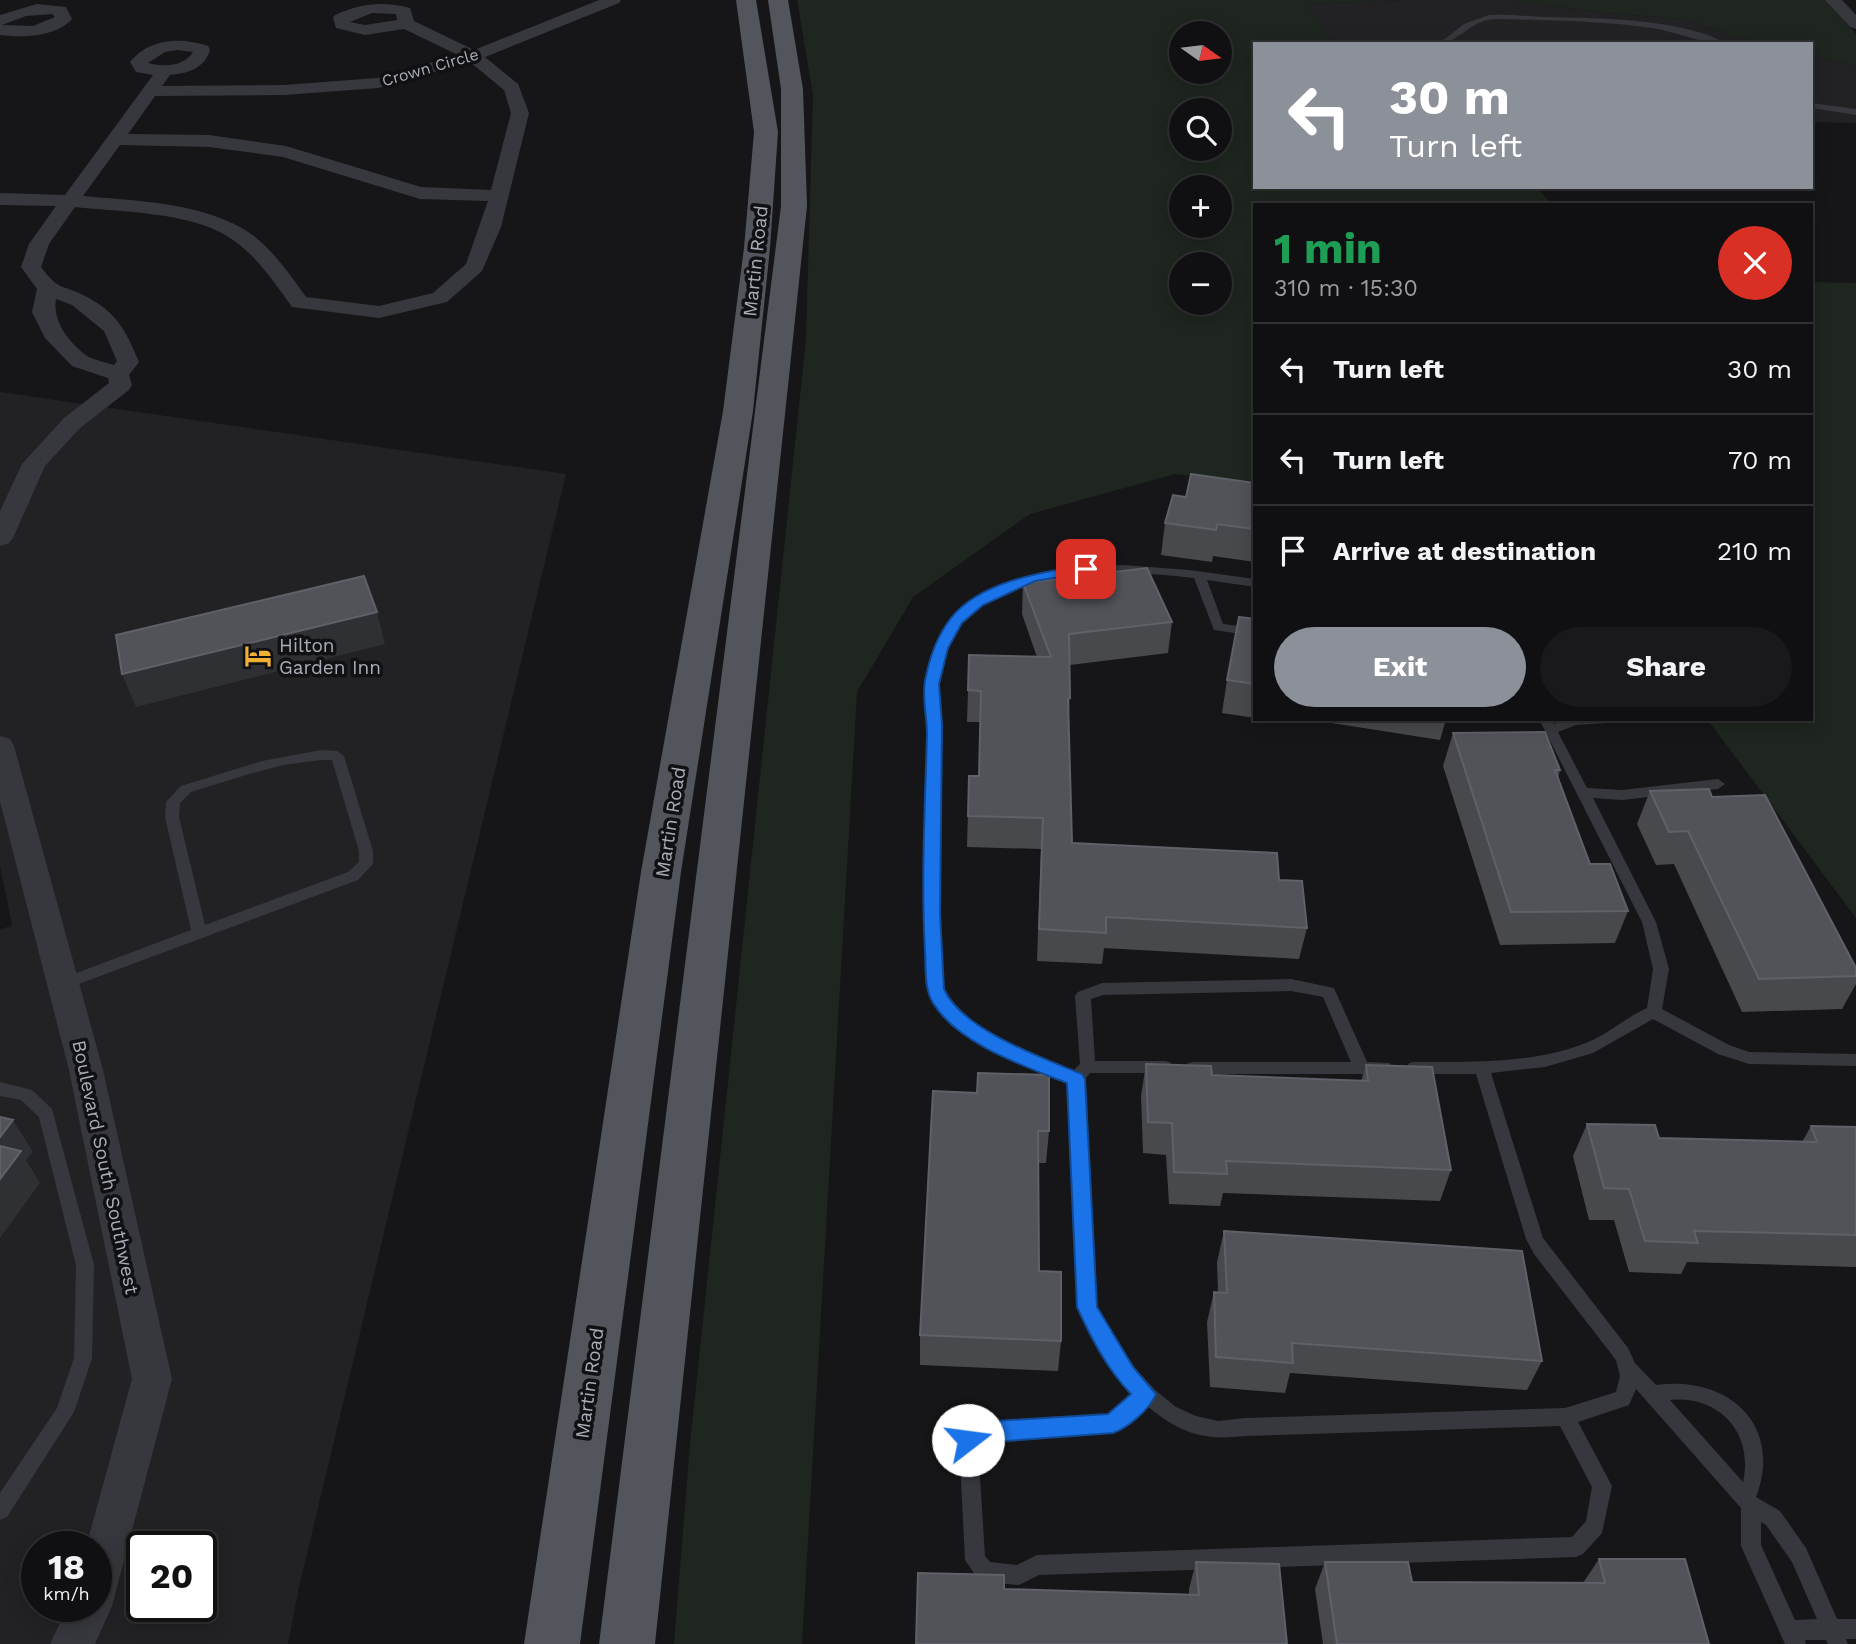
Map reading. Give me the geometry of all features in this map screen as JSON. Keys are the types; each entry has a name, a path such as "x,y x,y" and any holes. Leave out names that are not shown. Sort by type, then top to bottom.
{"main road":[{"name":"Martin Road","path":"551,1644 662,872 738,411 766,132 746,0"},
{"name":"Martin Road","path":"627,1644 794,206 792,89 778,0"}],"street":[{"name":"Crown Circle","path":"152,91 284,90 379,83 473,56 613,0"},
{"path":"1833,0 1856,24"},
{"path":"0,21 20,12 45,8 60,10 64,19 44,30 15,33 0,30"},
{"path":"0,198 71,201 176,211 222,227 234,232 275,268 299,303 379,312 440,298 475,267 491,228 520,113 512,88 473,56 406,24"},
{"path":"118,374 128,362 114,328 79,301 47,289 31,267 38,244 164,71"},
{"path":"116,139 240,145 286,152 420,193 497,196"},
{"path":"47,289 43,312 53,333 80,361 118,374"},
{"path":"0,538 34,464 72,423 121,385 118,374"},
{"name":"Boulevard South Southwest","path":"0,746 86,1070 152,1379 111,1531"},
{"path":"72,1644 83,1622"}],"lane":[{"path":"1444,42 1483,18 1597,20 1648,25 1703,36 1718,42"},
{"path":"1813,105 1856,112"},
{"path":"1253,583 1101,568 1070,570 1031,578 978,602 957,620 941,648 932,684 934,725 931,914 936,989 940,1000 966,1026 1010,1053 1082,1073 1362,1068 1482,1069 1530,1065 1589,1049 1654,1012"},
{"path":"1200,577 1218,627 1253,632"},
{"path":"1575,721 1548,725 1649,922 1661,969 1654,1012"},
{"path":"63,984 353,876 366,864 366,851 337,756 323,753 298,758 186,789 173,802 172,817 199,932"},
{"path":"1584,793 1622,795 1718,784"},
{"path":"1362,1068 1329,992 1291,985 1102,989 1083,996 1087,1307 1100,1334 1126,1374 1164,1408 1190,1422 1230,1431 1245,1427 1565,1418 1622,1399 1630,1381 1631,1370"},
{"path":"1654,1012 1724,1050 1749,1058 1856,1060"},
{"path":"1482,1069 1527,1219 1539,1249 1622,1354 1631,1370 1749,1502 1773,1518 1799,1555 1835,1636"},
{"path":"0,1089 26,1095 46,1114 85,1265 83,1358 65,1412 0,1510"},
{"path":"1652,1394 1683,1391 1706,1396 1724,1404 1744,1422 1756,1450 1749,1502 1751,1546 1793,1637 1835,1636 1856,1629"},
{"path":"1146,1394 1113,1423 994,1432 968,1440 975,1560 985,1573 1019,1575 1037,1565 1576,1547 1595,1526 1602,1486 1565,1418"}],"shaded area":[{"path":"797,0 1404,0 1308,4 1331,42 1253,42 1253,189 1540,189 1554,203 1253,203 1253,483 1175,474 1030,514 913,597 857,692 802,1644 674,1644 690,1444 806,339 813,95"},
{"path":"1509,0 1605,13 1685,19 1750,42 1331,42 1307,4"},
{"path":"1509,0 1825,0 1856,34 1856,66 1813,56 1813,42 1750,42 1685,19 1605,13"},
{"path":"1813,56 1856,66 1856,123 1813,122"},
{"path":"1813,282 1856,283 1856,918 1708,721 1813,721"},
{"path":"0,392 566,474 299,1587 288,1644 0,1644 0,930 12,925 0,866"}],"building":[{"path":"1191,474 1253,483 1253,529 1217,524 1216,530 1165,523 1173,495 1186,497"},
{"path":"1147,568 1172,622 1069,634 1072,843 1277,853 1279,880 1302,881 1307,928 1106,917 1106,933 1039,929 1043,818 968,816 969,776 979,776 981,691 968,690 969,655 1051,657 1023,583"},
{"path":"364,576 377,612 122,674 116,635"},
{"path":"1239,617 1253,619 1253,684 1227,680"},
{"path":"1545,732 1560,770 1555,770 1590,864 1610,864 1628,911 1511,912 1453,733"},
{"path":"1709,789 1712,797 1765,795 1856,968 1856,976 1759,979 1688,831 1669,832 1650,791"},
{"path":"1146,1064 1211,1066 1212,1075 1368,1081 1366,1065 1432,1067 1451,1170 1226,1161 1227,1174 1174,1172 1172,1123 1148,1122"},
{"path":"978,1073 1049,1075 1049,1131 1038,1131 1039,1271 1061,1272 1061,1341 920,1335 933,1091 977,1093"},
{"path":"0,1117 13,1120 0,1137"},
{"path":"1587,1124 1655,1125 1659,1138 1817,1142 1811,1126 1856,1127 1856,1235 1694,1231 1698,1243 1645,1241 1629,1189 1604,1188"},
{"path":"0,1146 21,1151 0,1179"},
{"path":"1224,1231 1522,1251 1542,1361 1292,1343 1293,1363 1216,1357 1214,1292 1227,1293"},
{"path":"1599,1559 1685,1559 1709,1644 1337,1644 1325,1562 1408,1562 1412,1582 1605,1583"},
{"path":"1196,1562 1279,1564 1287,1644 916,1644 918,1573 1004,1575 1004,1589 1199,1595"}],"place":[{"name":"Hilton Garden Inn","path":"258,656"}],"route":[{"path":"968,1440 994,1432 1113,1423 1146,1394 1126,1374 1100,1334 1087,1307 1076,1079 1010,1053 966,1026 940,1000 936,989 931,914 934,725 932,684 941,648 957,620 978,602 1031,578 1086,569"}]}
